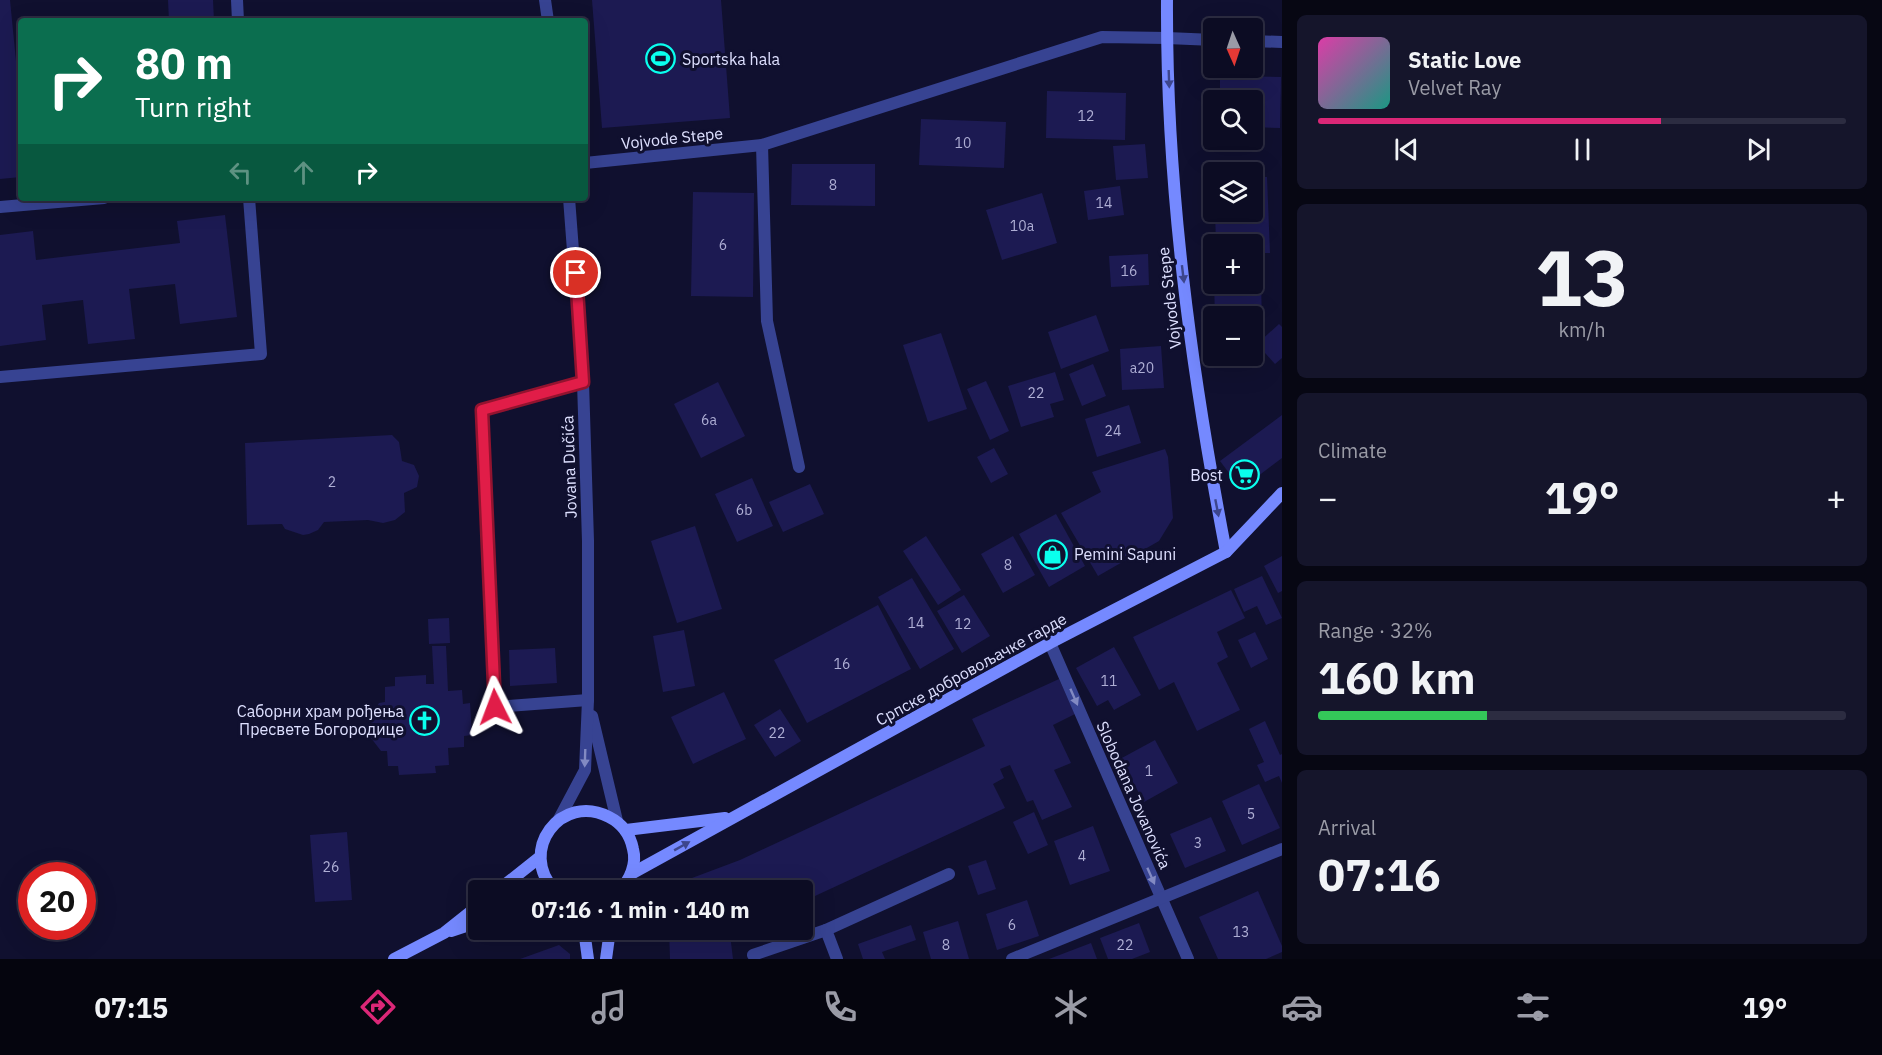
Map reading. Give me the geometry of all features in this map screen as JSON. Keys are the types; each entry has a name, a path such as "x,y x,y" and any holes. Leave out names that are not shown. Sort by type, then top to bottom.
{"main road":[{"name":"Vojvode Stepe","path":"1167,0 1171,142 1179,245 1191,348 1226,552"},
{"name":"Српске добровољачке гарде","path":"631,874 1050,643 1226,552 1282,493"},
{"path":"546,880 540,857 547,832 559,819 578,811 599,811 617,821 626,830 631,841 634,852 628,880"},
{"path":"626,830 733,817"},
{"path":"511,880 540,857"},
{"path":"444,933 468,914"},
{"path":"394,959 444,933 468,925"},
{"path":"585,940 588,959"},
{"path":"606,959 609,940"}],"street":[{"path":"237,0 238,18"},
{"path":"545,0 548,18"},
{"name":"Vojvode Stepe","path":"588,163 762,145 1102,36 1167,38"},
{"path":"1167,38 1203,40"},
{"path":"1263,41 1282,42"},
{"path":"762,145 767,321 799,467"},
{"path":"0,207 69,201"},
{"path":"0,377 261,354 249,201"},
{"name":"Jovana Dučića","path":"569,201 583,382 588,541 588,700"},
{"path":"583,382 482,410 495,707 588,700"},
{"name":"Slobodana Jovanovića","path":"1050,643 1188,959"},
{"path":"559,819 585,771 588,700"},
{"path":"588,700 617,821"},
{"path":"1012,959 1282,849"},
{"path":"753,955 826,930 949,874"},
{"path":"826,930 837,959"}],"building":[{"path":"0,0 10,0 18,81 18,177 0,179"},
{"path":"168,0 213,0 214,18 169,18"},
{"name":"Sportska hala","path":"592,0 721,0 730,118 602,128"},
{"path":"1281,77 1280,128 1263,127 1263,90 1220,90 1220,78"},
{"path":"1047,91 1126,93 1125,140 1046,138"},
{"path":"921,119 1006,122 1004,168 919,165"},
{"path":"1145,144 1148,178 1116,180 1113,146"},
{"path":"792,164 875,164 875,206 791,205"},
{"path":"1263,177 1267,177 1270,253 1263,253 1263,234 1216,234 1215,222 1263,222"},
{"path":"1120,186 1124,215 1088,220 1084,191"},
{"path":"693,192 754,193 753,297 691,296"},
{"path":"1042,193 1057,243 1002,260 986,210"},
{"path":"225,215 237,317 180,324 175,284 129,289 135,339 88,344 83,300 42,305 46,340 0,346 0,235 33,231 36,260 180,243 177,221"},
{"path":"1148,254 1149,285 1111,287 1109,256"},
{"path":"1214,294 1261,294 1262,306 1215,306"},
{"path":"1096,315 1109,351 1061,369 1048,332"},
{"path":"1279,324 1282,327 1282,358 1275,364 1263,351 1263,339"},
{"path":"941,333 967,409 928,422 903,345"},
{"path":"1161,346 1164,388 1122,390 1120,349"},
{"path":"1093,364 1106,396 1082,406 1069,374"},
{"path":"1055,372 1064,400 1050,404 1054,417 1021,427 1008,386"},
{"path":"986,381 1009,431 990,440 967,389"},
{"path":"718,382 745,436 701,458 674,404"},
{"path":"1129,405 1141,443 1097,457 1085,419"},
{"path":"1282,415 1282,458 1241,489 1220,461"},
{"path":"392,435 399,442 402,461 414,465 419,476 417,487 404,493 405,512 395,520 383,523 368,520 324,522 318,530 303,535 285,529 282,524 247,525 245,443"},
{"path":"994,448 1008,474 991,483 977,457"},
{"path":"1165,449 1168,457 1173,518 1159,541 1098,576 1061,513 1101,492 1092,472"},
{"path":"752,478 773,526 737,542 715,494"},
{"path":"810,484 824,514 783,532 769,502"},
{"path":"1056,514 1085,566 1049,587 1019,534"},
{"path":"695,526 722,609 677,623 651,541"},
{"path":"926,536 961,590 938,605 903,551"},
{"path":"1013,536 1035,575 1003,593 981,554"},
{"path":"1282,556 1282,591 1278,593 1264,566"},
{"path":"1262,576 1282,618 1266,625 1257,606 1244,612 1234,589"},
{"path":"912,578 954,649 920,669 878,597"},
{"path":"1231,590 1245,618 1217,632 1228,657 1217,663 1240,710 1197,731 1174,682 1159,690 1133,637"},
{"path":"964,595 990,636 962,653 937,611"},
{"path":"878,605 911,669 807,723 774,660"},
{"path":"449,618 450,643 429,644 428,619"},
{"path":"684,630 695,686 663,692 653,636"},
{"path":"1255,632 1268,659 1251,668 1238,640"},
{"path":"432,646 446,646 448,691 462,690 463,704 470,703 472,735 464,736 464,747 448,748 449,765 435,766 436,773 399,775 398,766 388,766 387,751 381,751 371,738 370,718 379,703 385,702 385,687 395,686 395,677 426,675 426,684 434,684"},
{"path":"1114,647 1141,695 1114,710 1108,700 1097,706 1076,668"},
{"path":"555,648 557,683 510,686 509,650"},
{"path":"1059,679 1075,714 1053,725 1071,763 1054,770 1072,807 1042,820 1033,800 1027,802 1010,765 1000,769 1004,778 993,784 1005,808 813,897 813,880 689,880 740,860 985,746 972,719"},
{"path":"724,692 746,739 693,764 671,717"},
{"path":"780,709 801,741 775,757 754,725"},
{"path":"1265,721 1280,755 1282,754 1282,783 1279,776 1265,782 1257,765 1264,762 1249,729"},
{"path":"1155,740 1178,783 1144,802 1120,759"},
{"path":"1259,784 1280,828 1242,845 1222,801"},
{"path":"1034,812 1048,845 1028,854 1013,822"},
{"path":"1211,817 1226,851 1185,868 1170,834"},
{"path":"1093,826 1110,871 1070,885 1054,841"},
{"path":"347,832 352,900 315,902 310,835"},
{"path":"986,860 996,889 978,895 968,866"},
{"path":"1258,891 1282,946 1282,952 1266,959 1218,959 1199,917"},
{"path":"1027,900 1039,936 997,950 986,914"},
{"path":"958,921 969,959 931,959 923,932"},
{"path":"1139,923 1150,952 1132,959 1108,959 1100,938"},
{"path":"911,925 916,940 882,952 885,959 863,959 858,944"},
{"path":"669,940 731,940 733,959 670,959"},
{"path":"1091,943 1097,959 1049,959"},
{"path":"559,945 570,954 570,959 520,959"}],"place":[{"name":"Sportska hala","path":"661,59"},
{"name":"Bost","path":"1244,475"},
{"name":"Pemini Sapuni","path":"1053,554"},
{"name":"Саборни храм рођења Пресвете Богородице","path":"425,720"}],"route":[{"path":"495,707 482,410 583,382 576,273"}]}
